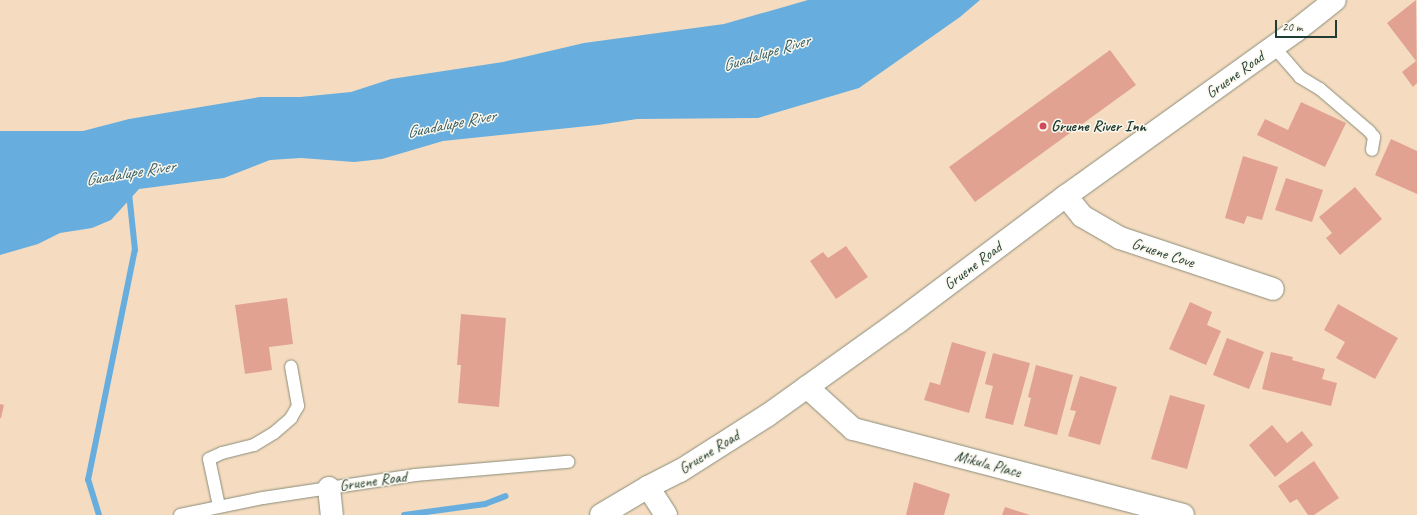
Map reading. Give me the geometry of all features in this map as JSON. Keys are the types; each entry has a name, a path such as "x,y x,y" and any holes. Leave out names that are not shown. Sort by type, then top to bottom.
{"street":[{"name":"Gruene Road","path":"601,515 703,457 808,387 898,322 1066,196 1274,47 1335,0"},
{"name":"Gruene Cove","path":"1066,196 1082,216 1120,238 1273,289"},
{"name":"Mikula Place","path":"808,387 853,429 1183,515"},
{"path":"648,487 666,515"},
{"path":"329,488 332,515"}],"lane":[{"path":"1274,47 1300,77 1320,89 1369,131 1374,137 1372,150"},
{"path":"219,506 209,459 222,453 254,445 274,433 290,418 298,406 291,367"},
{"name":"Gruene Road","path":"180,515 219,506 415,475 568,462"}],"water":[{"name":"Guadalupe River","path":"808,0 980,0 960,17 859,88 758,118 637,119 598,125 443,141 382,159 354,162 301,158 270,160 224,178 139,189 111,220 92,228 60,233 38,244 0,255 0,131 83,131 129,119 260,97 300,97 351,92 391,79 503,62 584,43 724,24"}],"building":[{"path":"1416,0 1417,83 1413,87 1402,72 1416,61 1387,23"},
{"name":"Gruene River Inn","path":"1110,50 1136,85 975,202 949,167"},
{"path":"1301,102 1346,123 1325,167 1257,135 1265,119 1288,130"},
{"path":"1391,139 1417,151 1417,194 1375,175"},
{"path":"1243,156 1278,167 1262,220 1247,216 1244,224 1225,218"},
{"path":"1286,178 1323,190 1312,222 1275,210"},
{"path":"1355,187 1382,219 1340,255 1326,238 1332,233 1319,217"},
{"path":"846,246 868,277 836,299 810,261 823,252 828,258"},
{"path":"287,298 293,344 269,347 272,370 245,374 235,305"},
{"path":"1190,302 1212,312 1207,325 1221,331 1206,365 1169,349"},
{"path":"1338,304 1398,338 1375,379 1336,358 1345,342 1324,330"},
{"path":"461,314 506,318 499,407 458,403 461,365 457,365"},
{"path":"1227,338 1264,352 1249,389 1213,375"},
{"path":"952,342 986,352 969,413 924,400 930,382 940,385"},
{"path":"1271,352 1293,357 1292,360 1325,369 1322,379 1337,383 1331,406 1262,389"},
{"path":"993,353 1030,363 1013,425 985,418 993,386 985,384"},
{"path":"1036,365 1073,375 1057,435 1024,426 1031,398 1028,397"},
{"path":"1080,376 1117,387 1100,445 1068,436 1076,411 1070,410"},
{"path":"1170,395 1205,405 1187,469 1151,459"},
{"path":"0,404 4,405 1,418 0,418"},
{"path":"1272,425 1287,443 1302,431 1313,445 1275,477 1249,445"},
{"path":"1314,461 1339,498 1314,515 1308,515 1297,499 1290,503 1278,486"},
{"path":"914,482 950,494 944,515 906,515"},
{"path":"1005,507 1030,515 1002,515"}],"waterway":[{"path":"99,515 88,480 135,250 129,193"},
{"path":"404,515 485,504 506,496"}],"place":[{"name":"Gruene River Inn","path":"1043,126"}]}
